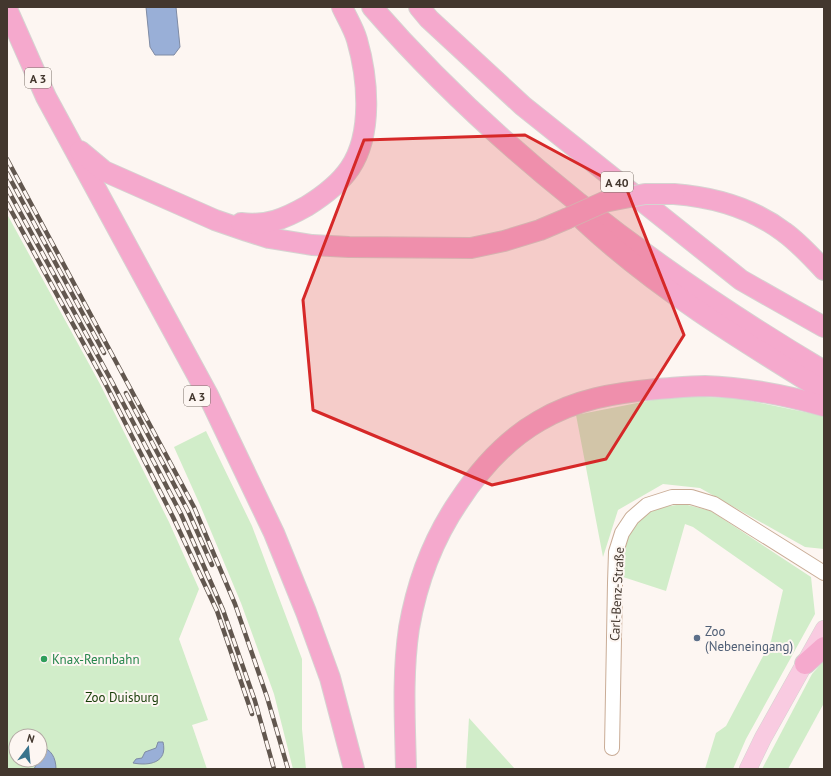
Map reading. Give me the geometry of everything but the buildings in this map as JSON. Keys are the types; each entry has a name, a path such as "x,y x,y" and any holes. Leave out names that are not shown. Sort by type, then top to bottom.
{"highway":[{"path":"268,230 326,192 338,182 350,168 360,149 364,134 366,110 365,80 357,39 342,7"},
{"path":"372,7 436,75 491,128 574,200 678,278 768,338 824,371"},
{"name":"A 40","path":"419,7 429,19 523,106 741,280 823,326"},
{"name":"A 3","path":"7,9 46,97 208,395 274,533 306,612 330,678 354,769"},
{"name":"A 3","path":"7,41 33,96 193,388 262,530 296,613 344,769"},
{"path":"491,128 521,164 610,245 676,296 824,391"},
{"path":"73,145 104,171 231,226 268,230 312,245 349,247 471,248 543,233 566,218 604,202 645,194 674,194 699,196 727,203 757,216 784,231 824,270"},
{"path":"406,769 404,696 406,662 409,628 421,576 436,540 459,500 482,469 513,439 537,422 566,408 621,392 705,386 767,394 824,406"},
{"path":"805,664 824,647"}],"main road":[{"path":"748,769 763,738 824,629"}],"street":[{"name":"Carl-Benz-Straße","path":"612,748 616,552 622,533 632,518 647,505 672,497 691,497 714,504 824,573"}],"highlighted area":[{"path":"525,135 627,190 684,335 606,459 492,485 313,410 303,300 364,140"}],"green space":[{"name":"Zoo Duisburg","path":"7,214 100,384 169,522 199,589 179,639 208,720 192,725 207,769 7,769"},
{"path":"673,396 736,398 824,416 824,549 805,547 700,488 663,484 618,510 603,557 576,415"},
{"path":"206,431 252,526 302,659 302,729 306,769 293,769 274,694 241,603 174,447"},
{"path":"684,504 711,511 811,577 815,614 746,739 733,769 705,769 716,733 726,726 771,641 783,590 693,527 685,524 666,591 620,576 624,544 636,522 654,508"},
{"path":"824,661 824,703 788,769 762,769 812,674"},
{"path":"469,718 515,769 466,769"}],"water":[{"path":"146,7 176,7 180,47 174,55 155,55 150,47"},
{"path":"158,742 163,742 164,749 163,755 160,759 156,762 145,764 133,763 136,759 142,758 145,752 156,748"},
{"path":"48,750 54,757 56,769 34,769 48,768"}],"railway":[{"path":"7,159 194,507 235,604 267,697 288,769"},
{"path":"7,173 104,353"},
{"path":"7,188 111,380 181,514 223,610 255,701 274,769"},
{"path":"7,203 105,383 173,517 217,611 252,714"},
{"path":"126,393 188,511 212,565"}],"place":[{"name":"Zoo (Nebeneingang)","path":"697,638"},
{"name":"Knax-Rennbahn","path":"44,659"}]}
